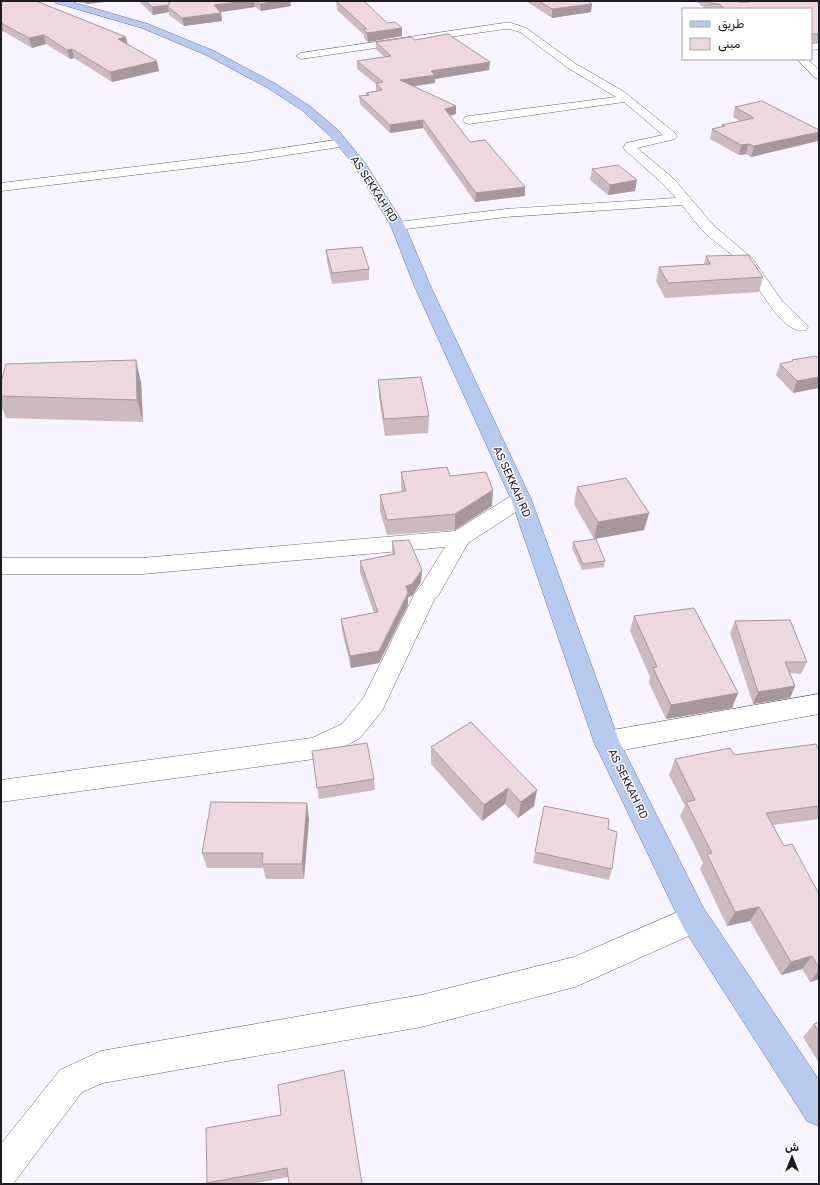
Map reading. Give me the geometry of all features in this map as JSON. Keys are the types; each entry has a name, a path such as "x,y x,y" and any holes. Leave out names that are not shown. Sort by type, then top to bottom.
{"main road":[{"name":"AS SEKKAH RD","path":"58,1 145,26 210,52 272,86 307,109 342,143 359,163 398,226 422,285 521,499 607,742 694,919 819,1109"}],"street":[{"path":"301,56 511,26 523,30 572,66 619,93 624,99 671,136 630,146 629,148 668,181 710,230 746,261 776,304 800,327"},
{"path":"803,60 819,76"},
{"path":"469,120 624,99"},
{"path":"1,187 249,157 342,143"},
{"path":"398,226 506,212 609,204 686,201"},
{"path":"1,566 142,566 375,547 460,538 521,499"},
{"path":"1,791 314,748 351,731 373,704 426,593 430,590 460,538"},
{"path":"607,742 819,704"},
{"path":"1,1172 71,1081 101,1067 421,1011 575,972 694,919"}],"building":[{"path":"1,1 36,1 126,37 118,39 157,61 110,72 72,49 67,50 44,35 29,38 1,23"},
{"path":"146,1 169,1 169,4 171,1 245,1 214,5 221,13 182,18 168,7 169,5 152,7"},
{"path":"256,1 277,1 260,4"},
{"path":"336,1 364,1 387,23 395,22 402,28 367,33 363,29 367,29"},
{"path":"539,1 588,1 592,4 552,9"},
{"path":"707,1 819,1 819,34 812,33 812,8 724,8 719,4 709,3"},
{"path":"448,34 490,62 431,71 435,75 400,80 456,106 445,109 470,142 485,140 525,187 476,193 423,120 390,125 359,96 369,95 366,93 382,90 376,83 383,82 357,61 391,56 376,42 411,37 415,40"},
{"path":"762,101 819,130 819,132 754,146 748,144 741,145 712,129 725,126 722,125 754,118 735,107"},
{"path":"618,165 637,180 610,185 592,169"},
{"path":"362,247 369,269 332,273 326,250"},
{"path":"748,255 763,277 668,283 659,267 710,264 706,256"},
{"path":"816,356 819,359 819,377 797,381 780,364 793,361 792,360"},
{"path":"136,360 137,400 1,396 1,382 6,364"},
{"path":"421,377 429,416 384,419 378,380"},
{"path":"447,467 450,476 486,472 493,490 455,514 387,520 380,495 406,491 401,472"},
{"path":"626,478 649,513 598,522 577,487"},
{"path":"596,539 605,561 583,564 573,542"},
{"path":"409,540 422,570 412,584 406,586 408,593 379,651 350,656 341,619 378,612 360,561 395,554 392,541"},
{"path":"694,608 738,693 671,705 653,668 657,667 634,616"},
{"path":"790,620 807,662 785,662 795,686 758,692 735,621"},
{"path":"471,722 537,790 521,802 508,788 484,805 431,747"},
{"path":"367,743 374,779 317,788 312,751"},
{"path":"816,744 819,750 819,806 766,813 784,846 792,844 819,894 819,968 812,956 791,962 759,907 735,912 707,854 712,853 686,802 695,800 675,759 730,748 734,755"},
{"path":"211,802 307,803 302,864 262,864 263,853 202,853"},
{"path":"544,806 609,819 608,829 617,832 612,869 535,852"},
{"path":"819,1022 819,1032 814,1024"},
{"path":"344,1070 362,1184 289,1184 287,1168 207,1183 206,1128 281,1115 278,1085"}]}
